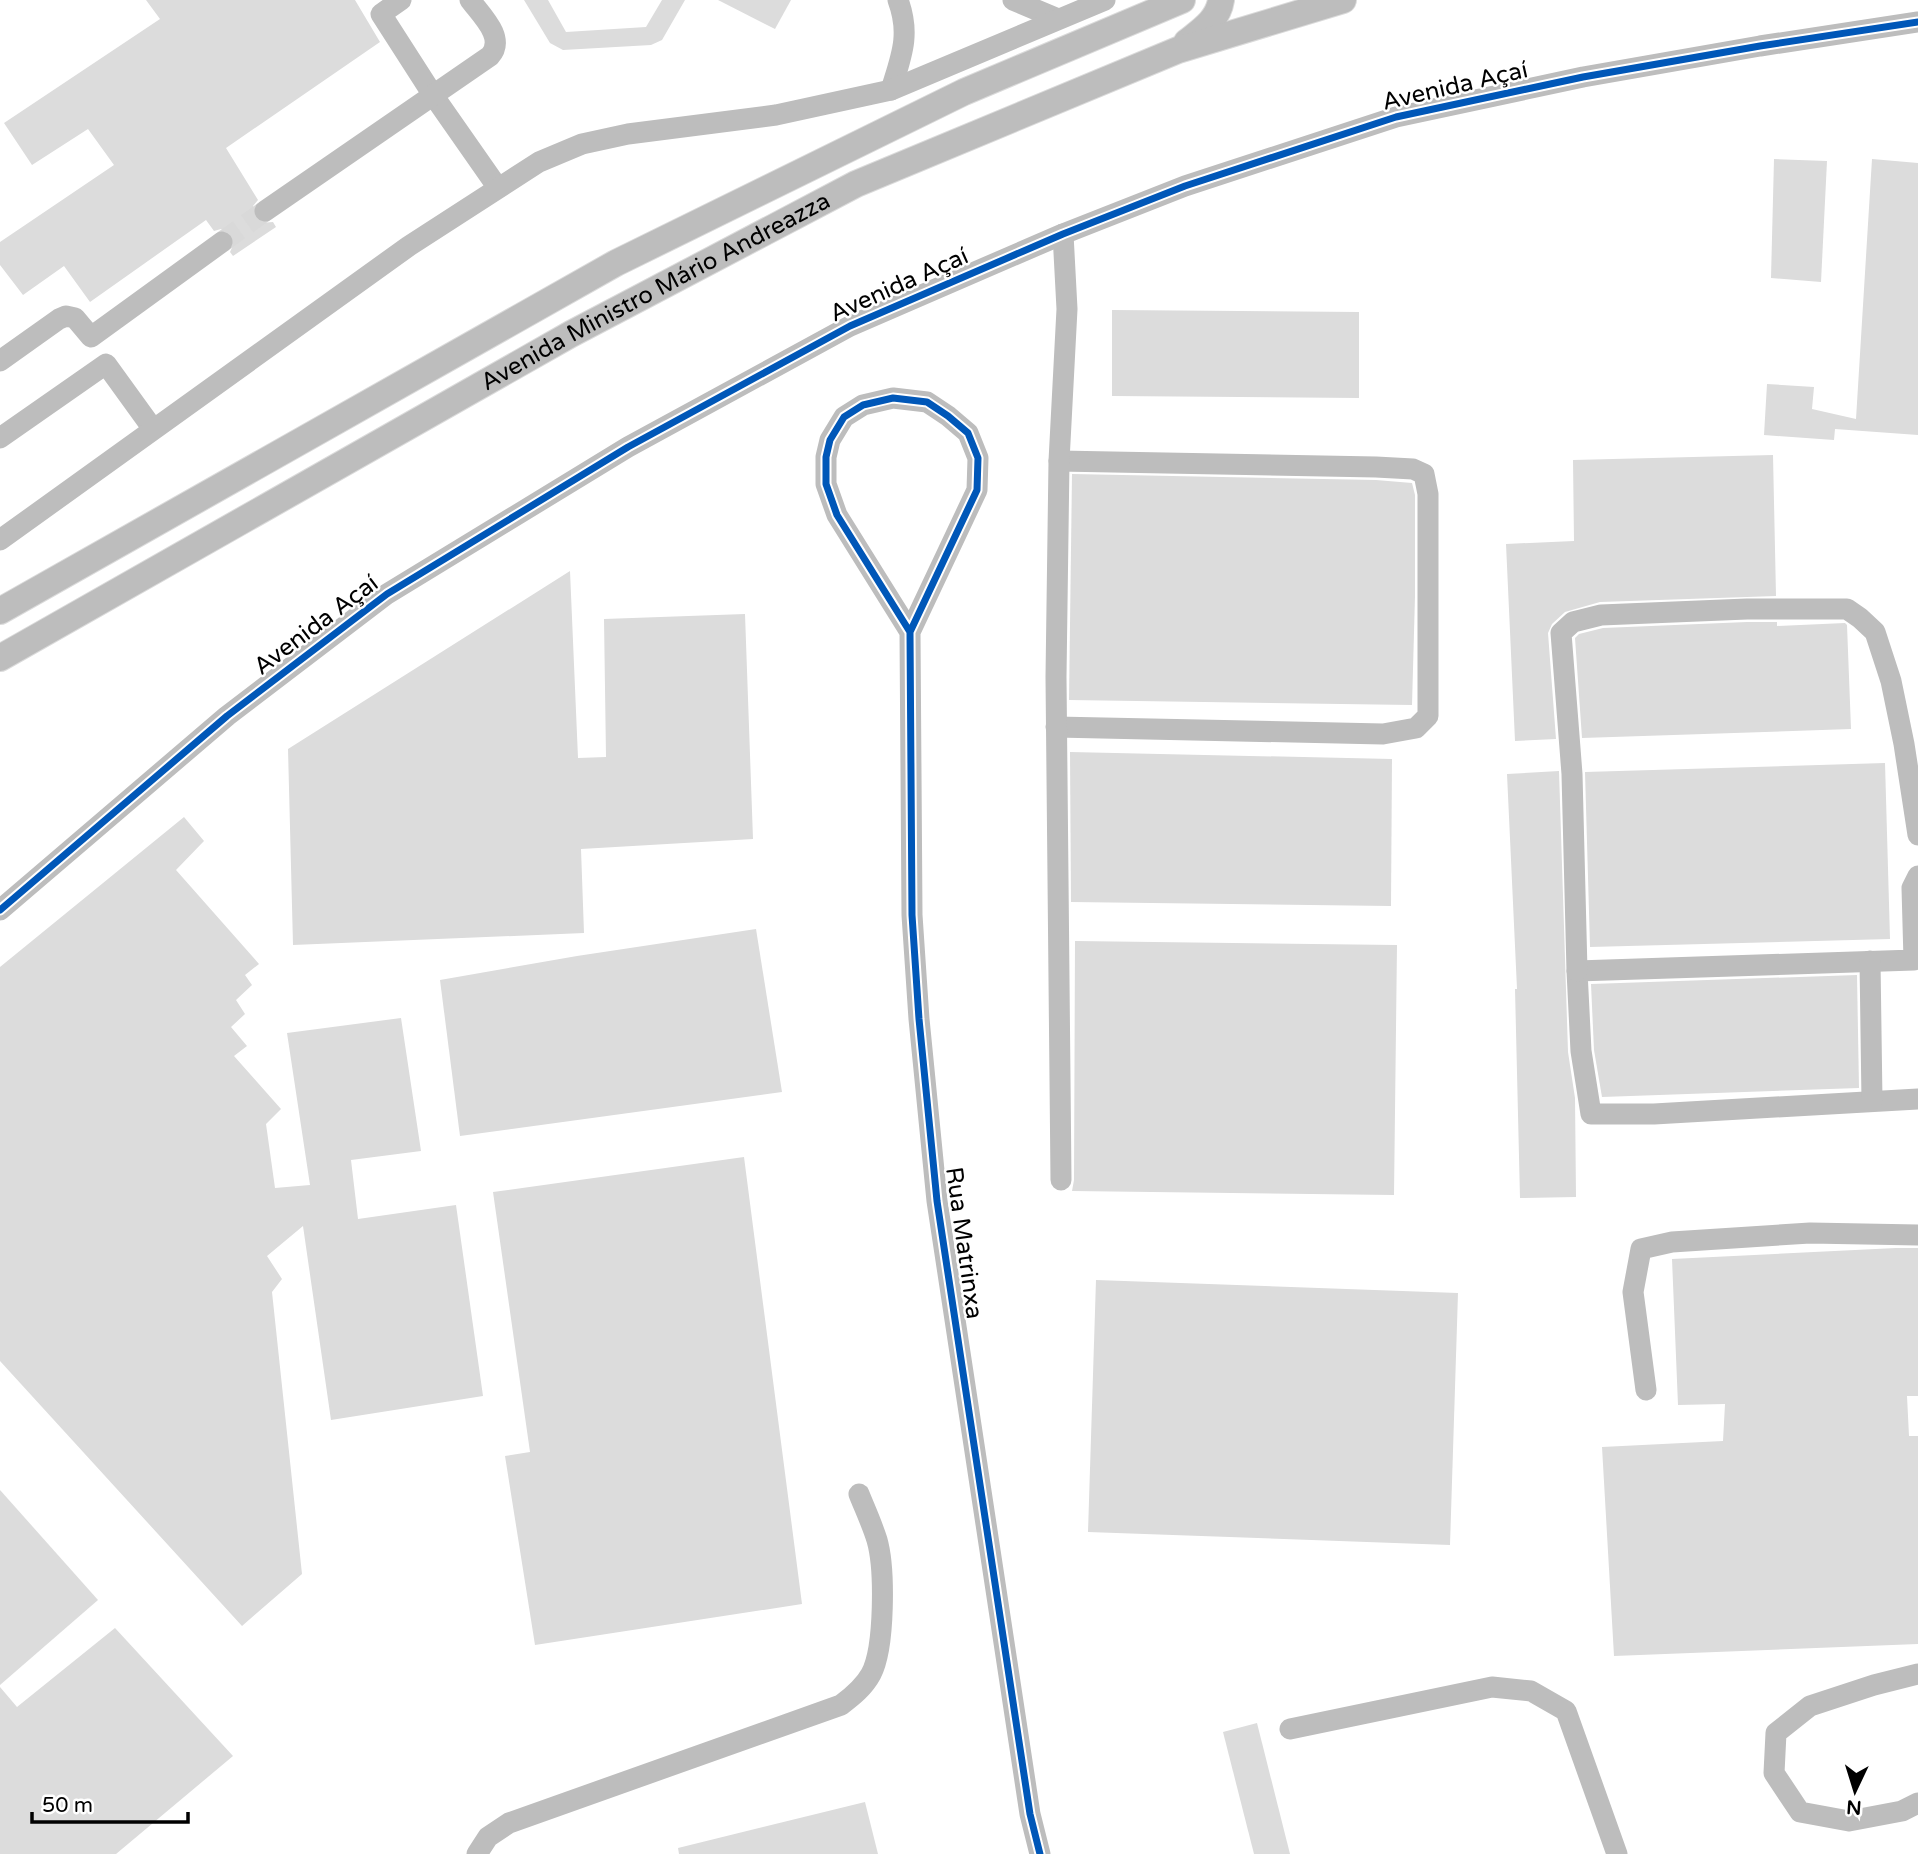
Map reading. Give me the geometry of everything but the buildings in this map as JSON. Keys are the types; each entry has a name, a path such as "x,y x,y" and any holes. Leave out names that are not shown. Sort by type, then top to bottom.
{"main road":[{"name":"Avenida Ministro Mário Andreazza","path":"0,611 616,263 964,92 1182,0"},
{"path":"1178,50 1219,13 1221,0"},
{"name":"Avenida Ministro Mário Andreazza","path":"0,658 570,334 856,184 1178,50 1343,0"},
{"path":"0,592 38,589"}],"street":[{"path":"401,0 375,7 498,188"},
{"path":"265,211 490,56 497,42 470,0"},
{"path":"891,90 905,43 905,18 898,0"},
{"path":"1013,0 1058,19"},
{"path":"0,540 409,246 539,162 582,144 628,134 776,115 891,90 1105,0"},
{"name":"Avenida Açaí","path":"0,910 227,716 387,594 628,447 850,326 1063,234 1185,186 1396,117 1583,77 1918,22"},
{"path":"1061,1180 1056,727 1059,461 1067,309 1063,234"},
{"path":"91,337 222,242"},
{"path":"0,361 66,316 75,318 91,337 106,364 153,429"},
{"path":"0,438 106,364"},
{"name":"Rua Matrinxa","path":"910,632 837,514 827,484 826,457 830,440 844,416 863,405 893,398 927,402 948,416 968,433 978,457 977,490 910,632 912,915 935,1188 1030,1814 1040,1854"},
{"path":"1056,727 1383,734 1416,728 1428,716 1428,494 1424,474 1413,469 1376,467 1059,461"},
{"path":"1918,835 1891,681 1875,632 1847,610 1601,615 1573,622 1561,632 1573,774 1581,1051 1591,1114 1654,1114 1918,1098"},
{"path":"1577,971 1916,960 1912,888 1918,876"},
{"path":"1870,961 1872,1101"},
{"path":"1646,1390 1633,1292 1641,1249 1672,1242 1810,1233 1918,1236"},
{"path":"477,1854 488,1837 509,1823 842,1705 857,1693 872,1673 878,1650 883,1585 878,1542 859,1494"},
{"path":"1918,1674 1810,1706 1776,1733 1774,1773 1800,1812 1849,1821 1902,1811 1918,1803"},
{"path":"1290,1729 1492,1687 1531,1691 1566,1711 1617,1854"}],"tunnel":[{"path":"222,242 265,211"}],"cycle path":[{"path":"0,910 227,716 387,594 628,447 850,326 1063,234 1185,186 1396,117 1583,77 1918,22"},
{"path":"910,632 837,515 826,484 826,457 830,440 844,417 863,405 893,398 927,402 948,416 968,433 978,458 977,490 910,632 912,915 937,1201 1030,1814 1040,1854"}]}
